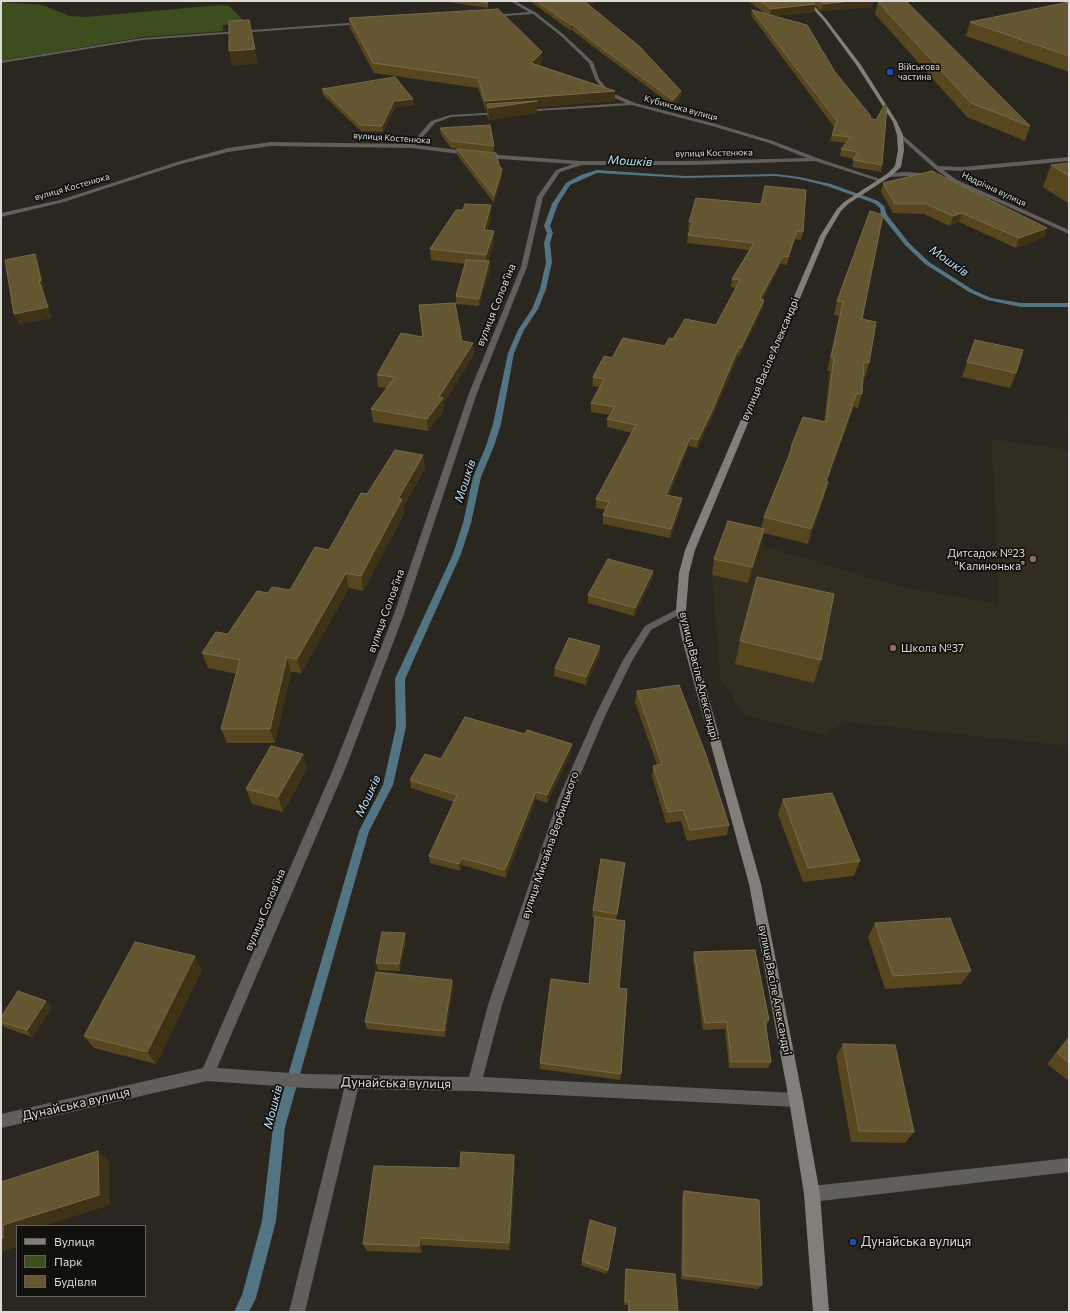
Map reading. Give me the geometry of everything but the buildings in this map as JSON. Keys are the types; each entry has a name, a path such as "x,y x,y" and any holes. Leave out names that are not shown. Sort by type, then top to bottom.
{"main road":[{"name":"вулиця Васіле Александрі","path":"808,1 826,20 859,66 895,122 900,135 901,150 898,167 889,175 846,203 839,210 823,236 690,550 684,573 681,610 687,639 755,884 796,1100 812,1194 821,1312"}],"street":[{"name":"Кубинська вулиця","path":"512,1 534,13 562,35 591,63 597,79 608,93 633,104 714,125 764,140 815,160 880,180"},
{"path":"487,16 534,13"},
{"path":"1,62 142,39 371,23"},
{"path":"521,111 633,104"},
{"path":"412,146 433,122 450,116 505,112"},
{"name":"Надрічна вулиця","path":"900,135 937,168 955,181 1069,232"},
{"name":"вулиця Костенюка","path":"1,215 62,201 180,163 228,150 271,144 412,146 500,157 581,163 691,163 815,160"},
{"path":"937,168 963,168 1069,159"},
{"name":"вулиця Солов'їна","path":"207,1074 340,767 399,614 474,393 524,267 540,197 558,171 581,163"},
{"path":"889,175 926,175 955,181"},
{"name":"вулиця Михайла Вербицького","path":"474,1084 495,1005 565,797 600,716 628,660 648,628 681,610"},
{"name":"Дунайська вулиця","path":"1,1121 207,1074 306,1081 474,1084 796,1100"},
{"path":"297,1312 353,1082"},
{"path":"812,1194 1069,1165"}],"shaded area":[{"path":"1067,422 1069,422 1069,450"},
{"name":"Школа №37","path":"991,439 1069,450 1069,746 845,722 825,735 743,714 720,678 712,575 725,537 761,545 901,587 998,604 996,515"}],"green space":[{"path":"1,2 43,5 69,16 86,17 220,5 229,6 246,23 223,25 223,31 143,37 1,61"}],"waterway":[{"name":"Мошків","path":"241,1312 249,1298 269,1221 279,1127 364,831 388,785 401,727 400,679 457,554 467,523 477,477 490,446 497,424 511,353 521,330 535,309 543,289 549,262 547,243 550,233 547,226 555,204 568,184 597,171 685,177 776,175 799,178 829,185 876,202 882,207 884,215 907,244 927,263 971,291 989,299 1021,305 1069,305"}],"place":[{"name":"Військова частина","path":"890,72"},
{"name":"Дитсадок №23 \"Калинонька\"","path":"1033,559"},
{"name":"Школа №37","path":"893,648"},
{"name":"Дунайська вулиця","path":"853,1242"}]}
